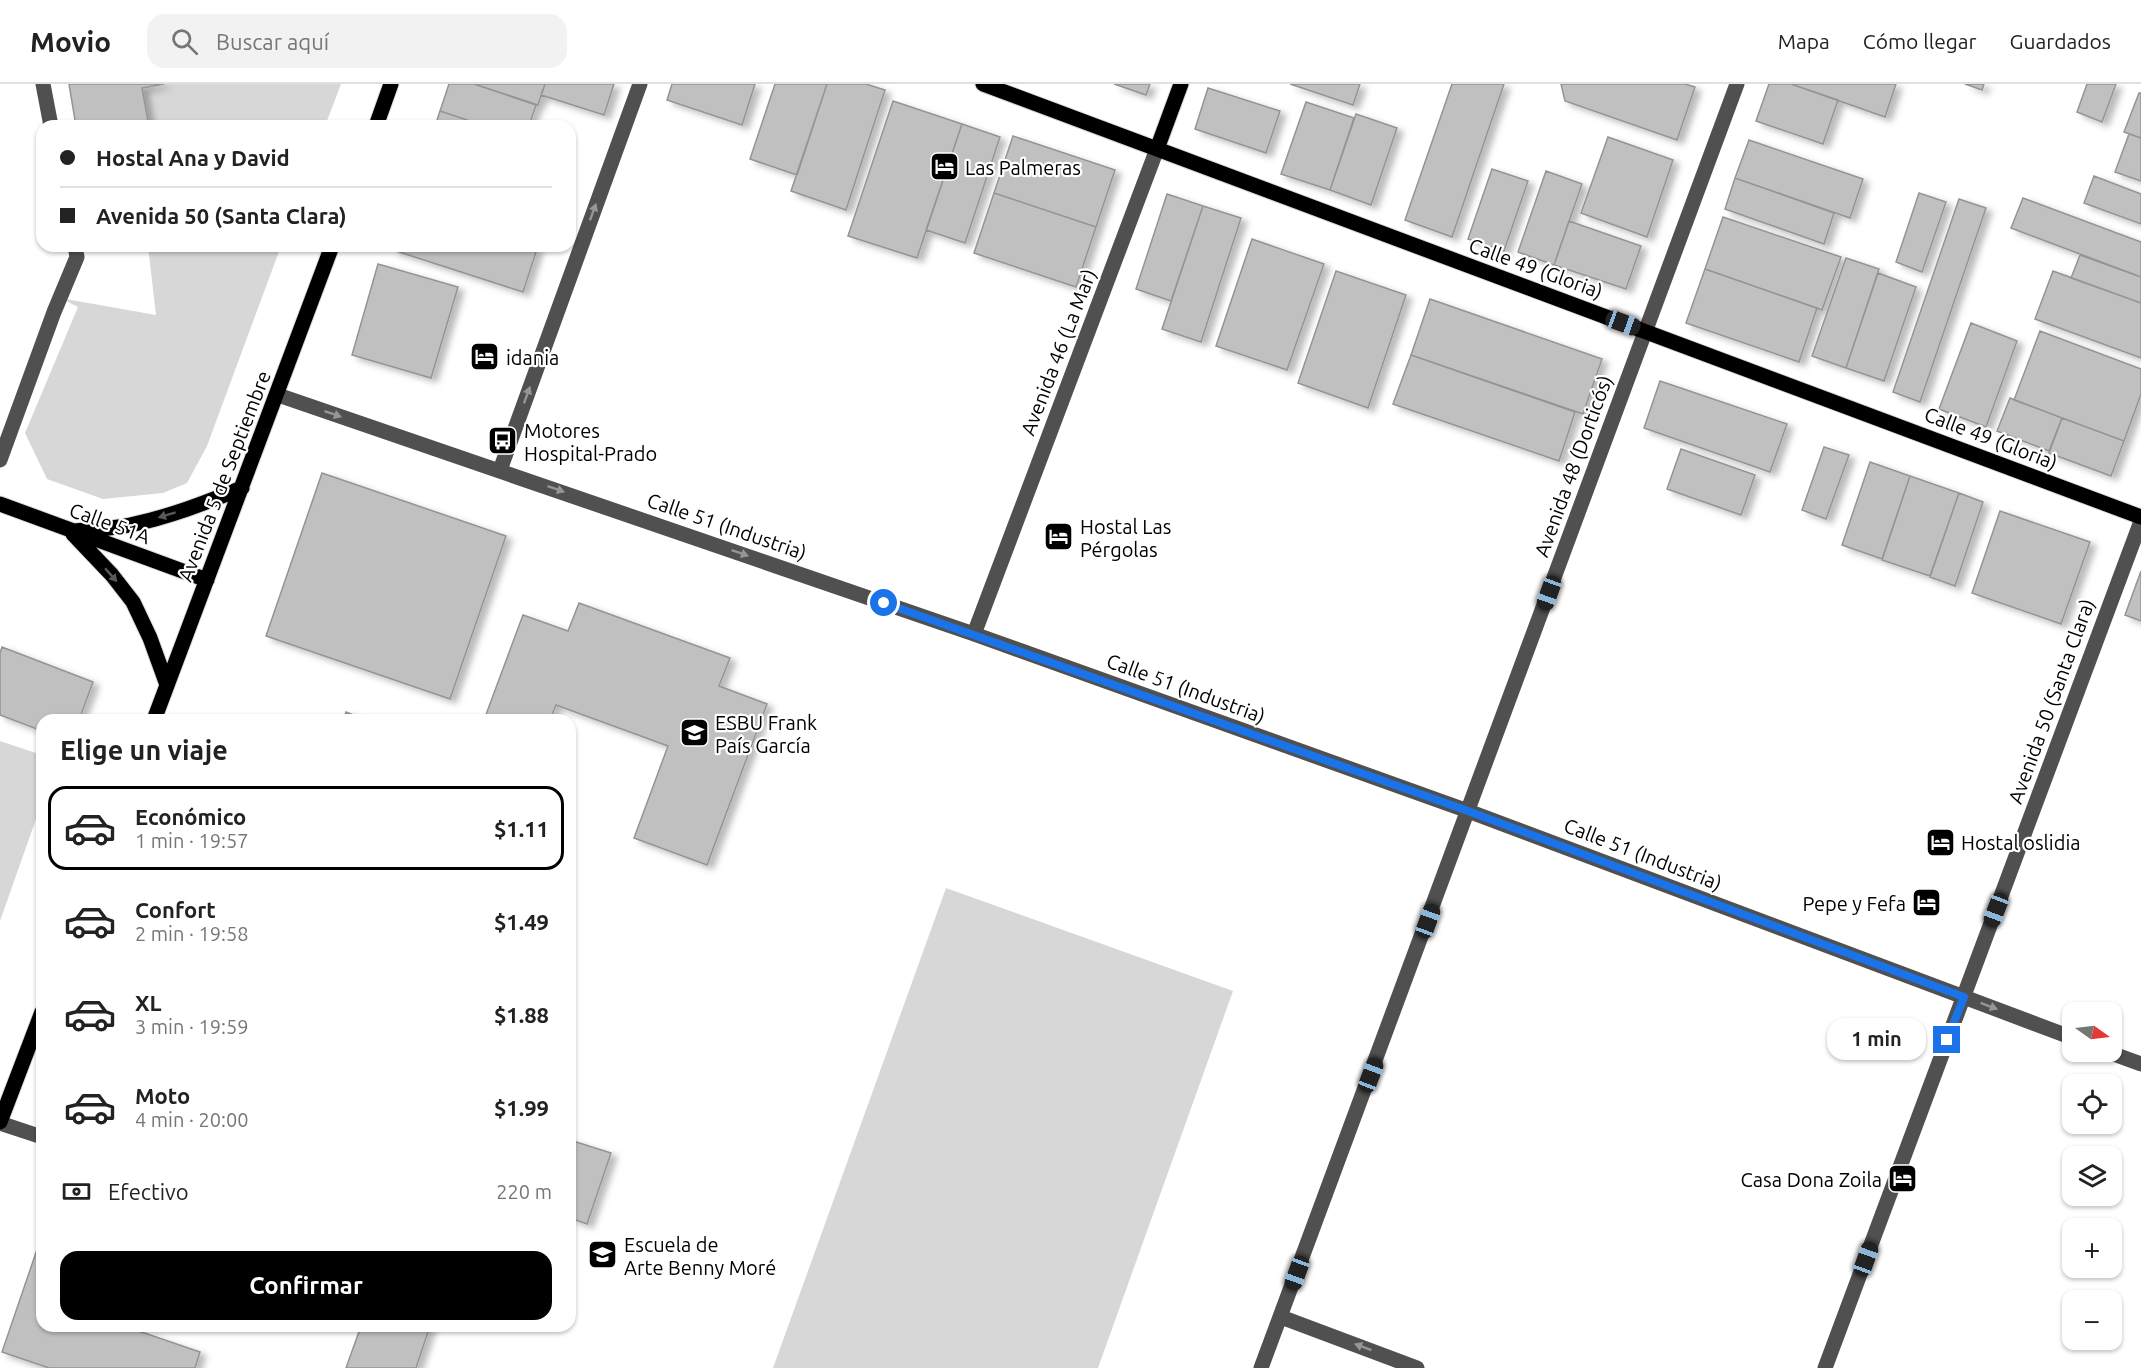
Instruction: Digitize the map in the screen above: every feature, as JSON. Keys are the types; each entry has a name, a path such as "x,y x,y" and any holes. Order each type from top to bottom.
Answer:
{"main road":[{"path":"378,120 391,84"},
{"name":"Calle 49 (Gloria)","path":"983,84 2141,519"},
{"name":"Avenida 46 (La Mar)","path":"1158,149 1181,84"},
{"name":"Avenida 5 de Septiembre","path":"156,714 330,252"},
{"path":"71,532 128,525 160,517 242,488"},
{"name":"Calle 51A","path":"0,504 71,532 207,580"},
{"path":"71,532 112,575 133,602 150,638 167,685"},
{"path":"0,1123 36,1028"}],"street":[{"path":"43,84 50,120"},
{"path":"500,470 639,84"},
{"name":"Avenida 48 (Dorticós)","path":"1261,1368 1737,84"},
{"name":"Avenida 46 (La Mar)","path":"974,634 1158,149"},
{"path":"0,460 50,323 77,257 76,252"},
{"name":"Calle 51 (Industria)","path":"278,394 974,634 1468,811 2062,1034"},
{"name":"Avenida 50 (Santa Clara)","path":"1825,1368 2141,519"},
{"path":"2122,1057 2141,1064"},
{"path":"0,1123 36,1135"},
{"path":"1281,1317 1418,1368"}],"shaded area":[{"path":"164,84 341,84 327,120 148,120 142,88"},
{"path":"149,252 279,252 207,446 187,483 163,493 103,499 47,479 25,433 78,307 60,298 156,315"},
{"path":"0,741 36,753 36,819 0,921"},
{"path":"946,888 1233,991 1098,1368 773,1368"}],"building":[{"path":"69,84 164,84 142,88 148,120 75,120"},
{"path":"449,84 474,84 536,105 531,120 467,120 440,111"},
{"path":"474,84 545,84 538,105"},
{"path":"545,84 614,84 604,115 541,95"},
{"path":"672,84 755,84 742,125 667,100"},
{"path":"775,84 827,84 797,175 750,159"},
{"path":"827,84 866,84 885,90 846,210 791,191"},
{"path":"1114,84 1150,84 1146,95"},
{"path":"1290,84 1360,84 1353,105"},
{"path":"1452,84 1504,84 1452,237 1405,220"},
{"path":"1561,84 1685,84 1695,87 1677,140 1565,101"},
{"path":"1769,84 1791,84 1838,100 1823,144 1756,121"},
{"path":"1791,84 1896,84 1885,117"},
{"path":"1965,84 1984,84 1982,90"},
{"path":"2087,84 2116,84 2102,122 2077,112"},
{"path":"1208,88 1280,111 1266,153 1195,129"},
{"path":"2139,93 2141,93 2141,138 2124,132"},
{"path":"893,101 962,124 917,258 848,236"},
{"path":"1306,102 1354,118 1330,190 1281,174"},
{"path":"440,111 467,120 437,120"},
{"path":"1356,114 1397,128 1371,205 1330,190"},
{"path":"962,124 1000,137 965,243 926,230"},
{"path":"2129,134 2141,138 2141,181 2115,172"},
{"path":"1013,136 1115,170 1096,227 994,193"},
{"path":"1608,137 1673,160 1647,237 1581,213"},
{"path":"1749,140 1863,179 1850,218 1735,178"},
{"path":"1492,169 1528,181 1504,251 1468,239"},
{"path":"1546,171 1582,184 1554,265 1518,252"},
{"path":"2094,176 2141,194 2141,224 2084,203"},
{"path":"1735,178 1834,213 1824,244 1725,209"},
{"path":"994,193 1096,227 1076,287 974,253"},
{"path":"1919,193 1946,202 1922,272 1896,262"},
{"path":"1167,194 1203,206 1171,301 1136,289"},
{"path":"2023,198 2141,242 2141,277 2011,228"},
{"path":"1959,199 1986,208 1920,402 1893,392"},
{"path":"1203,206 1241,218 1201,342 1162,329"},
{"path":"1723,217 1841,257 1822,310 1705,269"},
{"path":"1569,221 1641,246 1626,289 1554,265"},
{"path":"1252,239 1324,264 1287,370 1216,346"},
{"path":"399,252 536,252 523,292"},
{"path":"2080,255 2141,277 2141,303 2071,278"},
{"path":"1846,258 1879,269 1846,368 1812,356"},
{"path":"378,264 458,287 431,378 352,355"},
{"path":"1705,269 1817,308 1799,362 1686,323"},
{"path":"1336,271 1406,295 1368,408 1298,383"},
{"path":"2053,271 2141,303 2141,358 2035,319"},
{"path":"1878,273 1916,287 1884,381 1846,368"},
{"path":"1430,299 1602,359 1583,414 1411,355"},
{"path":"1971,323 2017,341 1986,427 1939,409"},
{"path":"2040,331 2141,369 2141,394 2124,441 2014,400"},
{"path":"1411,355 1575,412 1559,461 1393,404"},
{"path":"1660,381 1787,424 1770,472 1644,428"},
{"path":"2010,398 2062,418 2049,451 1997,431"},
{"path":"2062,418 2124,441 2111,476 2049,453"},
{"path":"1824,447 1849,455 1826,519 1802,510"},
{"path":"1681,449 1755,475 1741,515 1667,489"},
{"path":"1870,462 1910,476 1882,559 1842,545"},
{"path":"322,473 506,536 450,699 266,636"},
{"path":"1910,476 1959,493 1930,576 1882,560"},
{"path":"1959,493 1983,502 1955,586 1930,577"},
{"path":"2000,511 2090,542 2061,624 1972,593"},
{"path":"2141,571 2141,621 2125,615"},
{"name":"ESBU Frank País García","path":"579,603 730,658 719,686 767,704 707,865 634,838 668,746 556,705 552,714 486,714 523,615 568,631"},
{"path":"2,647 93,682 81,714 36,714 36,729 0,715 0,653"},
{"path":"576,1142 611,1153 587,1224 576,1220"},
{"path":"36,1253 36,1332 142,1332 200,1352 195,1368 49,1368 2,1352"},
{"path":"359,1332 428,1332 416,1368 346,1368"}],"place":[{"name":"Las Palmeras","path":"944,167"},
{"name":"idania","path":"485,357"},
{"name":"Motores Hospital-Prado","path":"503,441"},
{"name":"Hostal Las Pérgolas","path":"1059,537"},
{"name":"ESBU Frank País García","path":"694,733"},
{"name":"Hostal oslidia","path":"1940,842"},
{"name":"Pepe y Fefa","path":"1927,903"},
{"name":"Casa Dona Zoila","path":"1903,1179"},
{"name":"Escuela de Arte Benny Moré","path":"603,1255"}],"route":[{"path":"884,603 1468,811 1964,997 1947,1040"}]}
